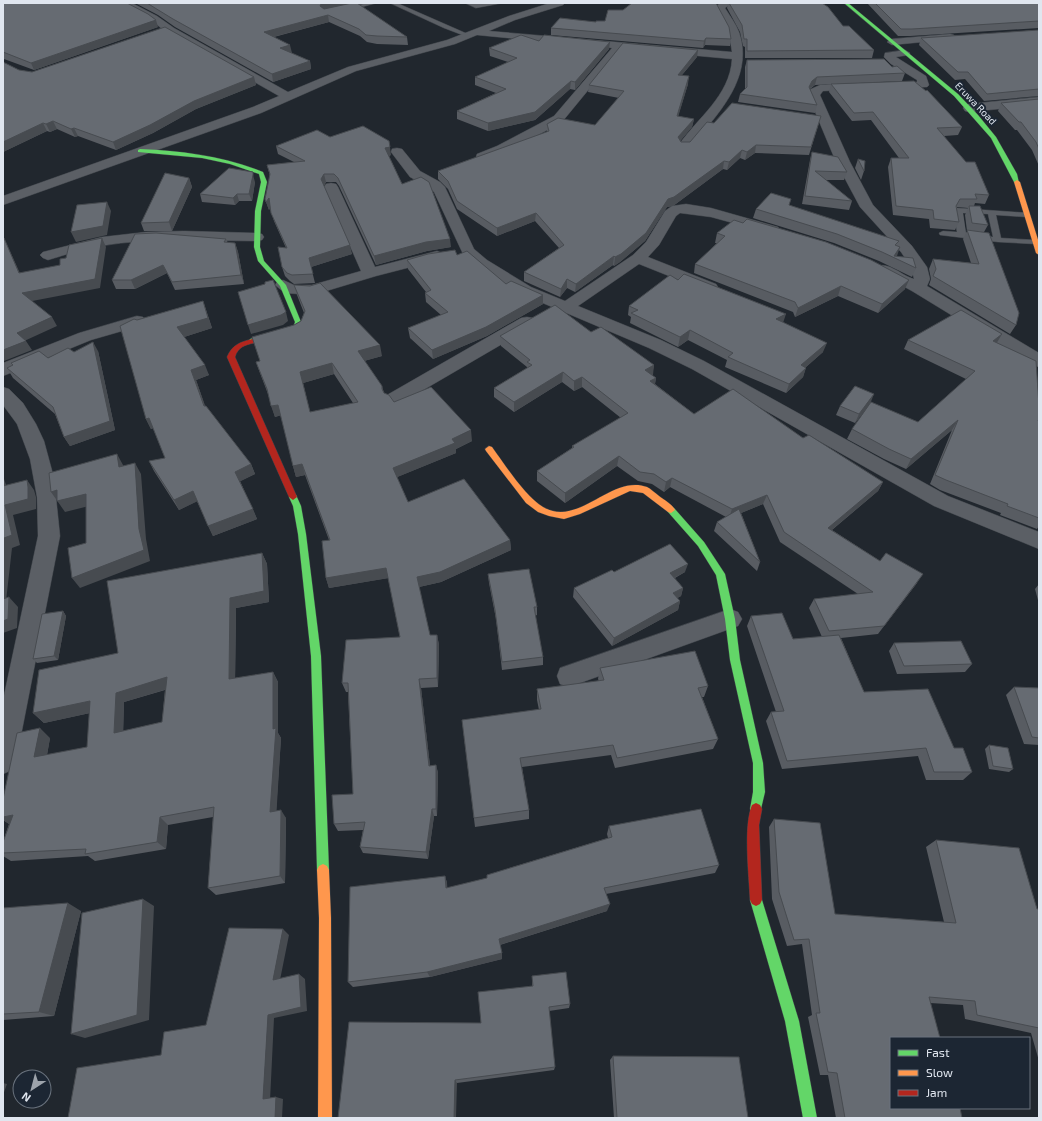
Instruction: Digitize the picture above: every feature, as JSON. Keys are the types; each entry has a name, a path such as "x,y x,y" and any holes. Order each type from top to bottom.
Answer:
{"street":[{"path":"125,3 154,18 168,28 288,97"},
{"path":"3,201 140,151 214,126 288,97 352,69 451,42 512,18 560,3"},
{"name":"Eruwa Road","path":"846,3 956,95 993,137 1014,174 1039,253"},
{"path":"684,146 718,104 733,78 737,60 735,36 722,4"},
{"path":"154,33 168,28"},
{"path":"469,34 620,46 737,60 751,64"},
{"path":"892,42 958,37"},
{"path":"473,160 502,149 558,119 620,46"},
{"path":"905,53 889,55 889,57 922,78 923,85 820,88 815,91 814,94 843,162 867,207 907,249 920,267 922,279 918,288"},
{"path":"880,63 895,62"},
{"path":"969,108 1039,101"},
{"path":"718,104 733,106"},
{"path":"810,118 826,120"},
{"path":"140,151 163,151 208,158 250,167 261,173 264,182 258,211 257,247 261,260 283,286 298,322 297,326 290,330 239,345 233,350 231,357 297,506 302,534 316,656 326,918 325,1118"},
{"path":"397,152 416,174 430,176 440,190 468,251 482,263 525,290 655,344 698,365 941,501 1039,541"},
{"path":"331,187 370,273"},
{"path":"394,399 562,306 638,258 652,245 670,214 678,209 702,211 730,217 790,236"},
{"path":"48,255 112,239 142,237 257,237"},
{"path":"283,286 291,290 313,290 427,257 468,251"},
{"path":"638,258 726,293"},
{"path":"867,262 918,288 1039,361"},
{"path":"3,370 82,338 137,321"},
{"path":"3,393 15,404 33,435 42,464 48,502 49,536 3,761"},
{"path":"489,449 529,501 541,510 552,514 564,516 577,512 629,488 645,490 654,495 670,508 710,556 720,574 730,619 735,660 758,763 759,792 753,825 756,899 792,1021 810,1118"},
{"path":"569,676 730,619"}],"lane":[{"path":"340,10 374,3"},
{"path":"393,3 446,28 469,34"},
{"path":"468,3 476,6 500,3"},
{"path":"962,236 958,214 960,210 1026,215"},
{"path":"991,212 998,240"},
{"path":"943,233 998,240 1035,242"}],"building":[{"path":"3,3 127,3 156,20 31,63 3,52"},
{"path":"147,3 328,3 321,4 320,6 324,9 357,3 407,37 366,35 359,29 328,15 264,32 290,45 280,48 310,61 272,74"},
{"path":"632,3 716,3 729,27 731,39 706,38 704,41 551,28 560,18 596,22 605,21 608,10 623,10"},
{"path":"729,3 822,3 828,7 843,26 849,26 874,50 747,51 747,39 744,39 742,25"},
{"path":"875,3 1037,3 1039,5 1039,21 901,29"},
{"path":"165,27 254,77 194,101 150,125 113,142 74,128 71,129 53,121 46,124 43,123 3,142 3,62 19,70 32,72"},
{"path":"1039,30 1039,89 987,94 968,72 958,72 921,38"},
{"path":"521,35 539,41 544,35 610,42 575,82 571,81 535,112 488,123 457,111 506,89 475,77 517,58 489,48"},
{"path":"623,43 698,50 678,75 689,76 677,116 694,119 678,137 681,142 690,142 707,122 714,123 732,103 821,116 811,147 756,145 747,152 742,150 729,162 724,161 674,197 668,199 646,233 621,254 615,257 614,256 576,284 567,279 561,289 524,272 564,245 536,213 497,228 457,201 448,181 438,171 549,131 547,124 558,118 595,125 624,91 589,85"},
{"path":"884,59 892,67 897,66 905,73 817,77 812,81 809,87 817,105 740,94 747,87 747,60"},
{"path":"914,81 926,91 927,90 962,127 937,128 966,162 975,162 989,195 975,194 977,199 960,199 956,206 959,222 934,219 933,210 896,206 891,158 909,158 873,112 854,113 831,84"},
{"path":"1039,99 1039,149 1036,142 1021,122 1019,122 1001,103"},
{"path":"363,126 389,141 390,147 385,148 402,184 421,177 429,182 450,239 426,242 374,256 338,178 334,174 324,174 321,179 350,245 309,258 313,274 292,275 287,273 282,267 278,247 287,248 271,213 269,198 266,202 265,199 270,174 267,165 305,161 276,146 317,130 330,137"},
{"path":"812,152 838,157 847,172 815,171 852,201 805,196"},
{"path":"858,159 865,161 864,171"},
{"path":"229,168 253,172 249,194 237,194 233,198 200,194"},
{"path":"165,173 189,178 169,222 141,223"},
{"path":"771,193 791,199 789,205 899,241 895,245 900,247 894,256 913,258 916,268 882,252 837,234 756,209"},
{"path":"107,202 103,226 71,232 77,205"},
{"path":"969,206 980,206 988,225 972,223"},
{"path":"747,219 826,242 871,260 909,280 882,304 841,286 798,308 795,302 695,264 725,236 717,233 734,220 743,223"},
{"path":"967,230 989,233 1019,313 1016,325 933,276 936,269 933,259 979,264"},
{"path":"156,233 226,239 224,242 235,243 241,275 172,282 163,265 131,280 112,280 135,234"},
{"path":"3,238 19,273 60,265 60,259 66,258 69,245 102,238 95,279 22,293 52,317 17,333 26,341 3,350"},
{"path":"455,250 457,255 467,251 506,284 511,281 543,295 486,327 432,350 408,328 448,312 425,293 431,290 407,260 428,254"},
{"path":"684,274 786,314 776,319 827,343 801,365 806,368 789,384 728,357 733,353 690,330 680,337 631,313 638,310 629,306 670,275 678,280"},
{"path":"273,280 286,312 281,315 248,325 238,292"},
{"path":"320,283 380,345 358,351 382,386 384,393 389,395 394,402 431,387 471,430 452,439 455,443 393,468 408,502 464,479 510,540 440,572 417,577 430,635 437,635 437,678 419,679 429,766 436,765 436,809 432,809 426,852 360,847 365,822 334,824 332,795 353,794 348,683 342,683 346,640 400,637 386,568 326,578 322,541 330,540 302,464 293,466 278,405 271,406 267,389 256,362 260,361 252,337 294,325 301,321 305,311 294,285 310,286","holes":["332,363 358,402 310,412 300,372"]},
{"path":"203,301 208,318 177,327 205,365 191,370 204,406 206,406 251,464 235,472 253,509 208,526 193,491 174,500 149,461 165,458 149,418 146,419 120,326 134,319 137,320"},
{"path":"555,305 591,332 601,327 654,365 645,370 656,378 650,381 694,414 733,389 803,438 809,435 883,482 828,528 880,561 886,553 923,574 884,626 829,631 814,599 873,592 784,532 767,495 732,509 672,478 666,482 654,474 640,472 619,456 565,493 537,471 574,447 572,446 628,413 582,377 574,381 563,372 514,402 494,388 532,365 527,362 530,360 500,336"},
{"path":"961,310 1002,334 993,341 1036,361 1039,406 1039,518 935,475 958,420 911,459 852,429 871,402 918,422 975,371 908,340"},
{"path":"93,342 110,421 64,437 53,407 7,368 13,365 11,363 39,351 48,358 68,348 74,352"},
{"path":"855,386 874,394 859,414 840,406"},
{"path":"117,454 119,467 135,463 139,529 144,550 72,578 68,548 86,543 86,494 57,501 57,490 51,492 49,473"},
{"path":"27,480 28,499 5,505 12,535 4,538 3,545 3,486"},
{"path":"739,509 760,562 717,522"},
{"path":"670,544 688,564 670,573 683,588 673,593 680,601 614,638 574,588 612,570 614,572"},
{"path":"262,553 264,591 230,598 229,679 273,672 273,729 276,728 270,812 281,810 280,876 208,888 214,807 160,817 157,842 85,854 86,849 3,853 3,842 13,815 3,817 3,799 17,733 40,728 34,757 87,747 90,701 33,713 39,670 118,653 107,581","holes":["167,677 162,722 114,733 116,693"]},
{"path":"529,569 537,607 534,607 543,657 502,662 495,610 488,574"},
{"path":"9,597 8,619 3,621 3,599"},
{"path":"63,611 54,656 33,659 42,614"},
{"path":"782,613 793,639 839,635 864,692 928,689 954,748 963,748 972,772 934,772 926,748 787,761 771,712 784,711 751,616"},
{"path":"961,641 972,664 904,666 894,643"},
{"path":"695,651 708,686 698,688 718,739 617,758 613,745 520,758 529,810 474,818 462,720 541,709 537,689 604,680 600,668"},
{"path":"1014,687 1039,688 1039,738 1032,737"},
{"path":"989,745 1008,748 1013,769 993,766"},
{"path":"701,809 719,865 604,888 610,904 499,939 502,953 427,972 348,982 350,887 445,876 446,888 487,878 487,875 612,837 609,826"},
{"path":"774,819 820,823 835,914 956,923 936,840 1019,848 1037,909 1039,909 1039,1028 977,1015 975,1001 929,997 940,1037 890,1037 890,1109 960,1109 962,1118 845,1118 837,1073 828,1072 816,1013 820,1013 809,939 794,940 779,892"},
{"path":"143,899 137,1015 71,1034 82,913"},
{"path":"68,903 39,1012 3,1014 3,908"},
{"path":"229,928 283,929 273,980 299,974 301,1007 268,1015 263,1099 276,1097 275,1118 68,1118 77,1068 161,1055 164,1032 206,1025"},
{"path":"566,972 570,1004 549,1007 555,1067 455,1080 454,1118 338,1118 349,1022 481,1023 478,992 533,986 532,976"},
{"path":"613,1056 739,1057 748,1118 617,1118"}],"traffic: fast":[{"path":"846,3 956,95 993,137 1017,182"},
{"path":"140,151 171,152 202,156 247,167 261,173 264,182 258,211 257,247 261,261 283,285 298,322 297,326 290,330 252,341"},
{"path":"293,497 297,506 302,534 316,656 323,870"},
{"path":"671,510 701,544 720,574 730,619 735,660 758,763 759,792 756,809"},
{"path":"756,900 792,1021 810,1118"}],"traffic: slow":[{"path":"1017,182 1039,253"},
{"path":"489,449 529,501 541,510 552,514 564,516 577,512 629,488 645,490 671,510"},
{"path":"323,870 325,918 325,1118"}],"traffic: jam":[{"path":"252,341 237,347 231,357 293,497"},
{"path":"756,809 753,825 756,900"}]}
